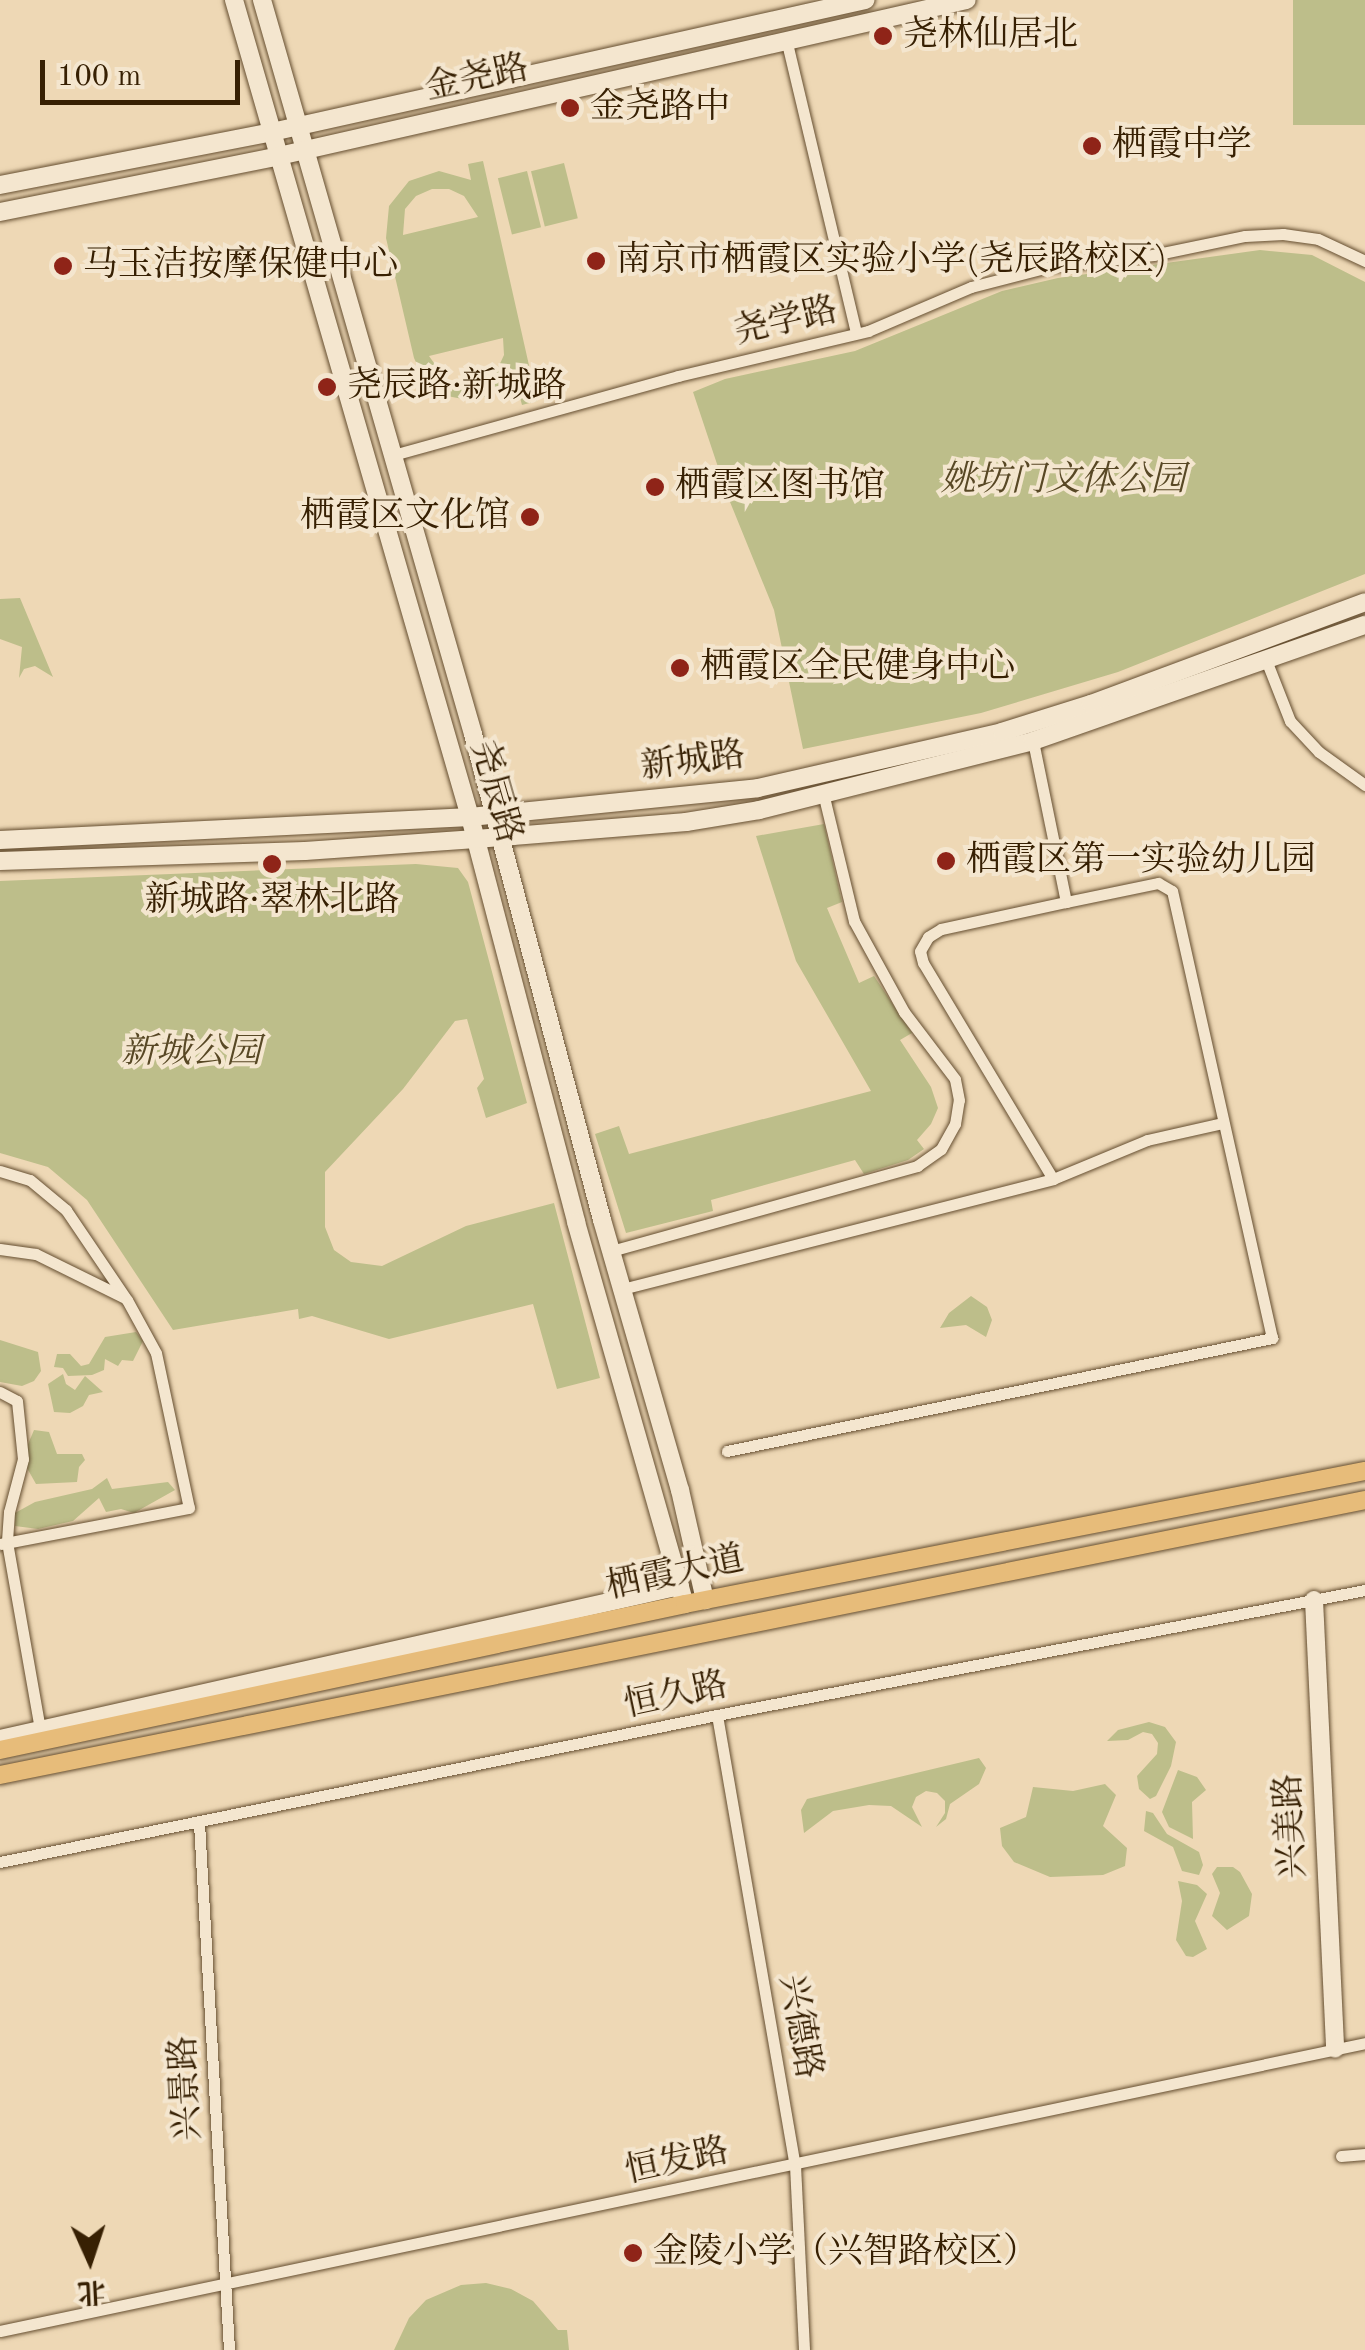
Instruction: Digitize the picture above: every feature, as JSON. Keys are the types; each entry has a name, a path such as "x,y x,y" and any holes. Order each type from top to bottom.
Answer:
{"main road":[{"name":"尧辰路","path":"234,0 470,817 576,1222 686,1604"},
{"name":"尧辰路","path":"262,0 494,815 680,1490 705,1600"},
{"name":"金尧路","path":"0,185 272,132 864,0"},
{"name":"金尧路","path":"0,212 279,156 967,0"},
{"name":"新城路","path":"0,840 470,817 758,788 1002,732 1091,704 1365,602"},
{"name":"新城路","path":"0,860 305,851 686,822 824,797 1034,741 1365,625"},
{"name":"栖霞大道","path":"0,1750 705,1600 1365,1471"},
{"name":"栖霞大道","path":"0,1775 1365,1500"},
{"path":"0,1738 680,1586"},
{"name":"兴美路","path":"1314,1600 1335,2049"}],"street":[{"path":"787,43 856,334"},
{"name":"尧学路","path":"393,456 678,376 856,334 1011,274 1152,255 1246,236 1318,239 1365,262"},
{"path":"1266,660 1290,721 1319,752 1365,786"},
{"path":"1034,741 1066,902"},
{"path":"611,1250 917,1166 941,1149 956,1124 959,1100 955,1079 904,1012 854,921 824,797"},
{"path":"728,1451 1272,1338 1172,891 1158,883 941,929 928,937 920,951 923,963 1053,1179"},
{"path":"622,1289 1053,1179 1148,1140 1224,1123"},
{"path":"0,1171 30,1180 66,1210 127,1300 156,1353 189,1508 4,1543"},
{"path":"0,1250 36,1254 127,1300"},
{"path":"0,1392 17,1401 23,1459 4,1543 40,1730"},
{"name":"恒久路","path":"0,1862 717,1715 1365,1590"},
{"name":"兴德路","path":"717,1715 794,2165 804,2350"},
{"name":"兴景路","path":"199,1822 229,2350"},
{"name":"恒发路","path":"0,2332 1365,2043"},
{"path":"1341,2156 1365,2154"}],"green space":[{"path":"1293,0 1365,0 1365,125 1293,125"},
{"path":"483,161 537,401 522,405 514,376 489,396 468,400 447,396 423,377 414,358 386,238 389,206 409,181 439,171 471,180 468,164","holes":["432,189 449,189 464,196 478,217 403,235 405,209 416,196","503,338 504,355 497,370 476,385 446,380 429,356"]},
{"path":"564,163 578,218 545,227 531,171"},
{"path":"527,171 541,227 512,235 498,178"},
{"name":"姚坊门文体公园","path":"1260,250 1312,255 1365,282 1365,574 1118,672 981,713 803,749 774,610 728,497 693,392 725,379 855,351 1002,291 1058,278"},
{"path":"20,598 53,677 35,666 24,669 19,678 22,647 0,639 0,599"},
{"path":"824,824 842,902 827,908 859,983 874,976 912,1033 900,1040 931,1087 938,1108 917,1140 924,1149 908,1160 864,1174 855,1160 711,1200 713,1211 626,1233 595,1134 619,1126 629,1154 871,1091 796,961 756,836"},
{"name":"新城公园","path":"416,864 458,868 468,882 527,1103 486,1118 477,1088 484,1079 467,1019 455,1021 403,1089 325,1172 325,1227 334,1250 351,1262 382,1266 466,1226 554,1203 600,1378 557,1389 533,1304 389,1339 312,1316 299,1319 298,1309 173,1330 87,1200 48,1167 0,1153 0,881"},
{"path":"971,1296 987,1307 992,1320 986,1337 966,1325 940,1328 949,1313"},
{"path":"136,1332 143,1341 133,1361 122,1360 118,1366 105,1359 104,1370 92,1375 68,1376 63,1368 54,1367 57,1354 70,1354 81,1366 89,1364 105,1337"},
{"path":"0,1340 38,1352 41,1371 34,1381 22,1386 0,1382"},
{"path":"63,1374 66,1384 75,1390 85,1376 103,1392 89,1395 83,1406 70,1413 54,1412 48,1384"},
{"path":"34,1430 49,1432 57,1454 82,1454 85,1460 79,1467 77,1482 36,1484 27,1468 26,1449"},
{"path":"107,1478 112,1489 168,1482 175,1490 134,1513 121,1509 106,1512 99,1498 73,1521 38,1529 15,1526 15,1513 35,1502 92,1489"},
{"path":"1149,1722 1165,1727 1176,1742 1171,1766 1156,1796 1150,1799 1139,1789 1137,1776 1157,1754 1158,1743 1152,1734 1143,1732 1128,1740 1107,1741 1118,1730"},
{"path":"979,1758 986,1768 979,1784 950,1804 946,1819 936,1827 945,1813 945,1801 937,1793 926,1791 916,1797 912,1807 922,1827 891,1806 869,1805 833,1811 804,1833 801,1810 807,1799"},
{"path":"1178,1770 1197,1777 1206,1790 1192,1802 1193,1839 1169,1827 1162,1812"},
{"path":"1105,1784 1116,1795 1103,1826 1127,1848 1125,1866 1103,1875 1050,1877 1014,1862 1002,1846 1000,1828 1026,1817 1033,1787 1073,1791"},
{"path":"1146,1811 1153,1813 1167,1834 1199,1852 1203,1865 1199,1875 1182,1871 1173,1847 1144,1831"},
{"path":"1217,1867 1233,1867 1240,1872 1252,1894 1249,1916 1227,1930 1212,1916 1220,1893 1212,1874"},
{"path":"1178,1881 1197,1885 1207,1894 1195,1921 1207,1949 1193,1957 1186,1956 1176,1940 1182,1901"},
{"path":"486,2283 511,2289 533,2301 558,2330 567,2330 569,2350 394,2350 409,2318 426,2300 461,2285"}],"place":[{"name":"尧林仙居北","path":"883,36"},
{"name":"金尧路中","path":"570,108"},
{"name":"栖霞中学","path":"1092,146"},
{"name":"南京市栖霞区实验小学(尧辰路校区)","path":"596,261"},
{"name":"马玉洁按摩保健中心","path":"63,266"},
{"name":"尧辰路·新城路","path":"327,387"},
{"name":"栖霞区图书馆","path":"655,487"},
{"name":"栖霞区文化馆","path":"530,517"},
{"name":"栖霞区全民健身中心","path":"680,668"},
{"name":"栖霞区第一实验幼儿园","path":"946,861"},
{"name":"新城路·翠林北路","path":"272,864"},
{"name":"金陵小学（兴智路校区）","path":"633,2253"}]}
